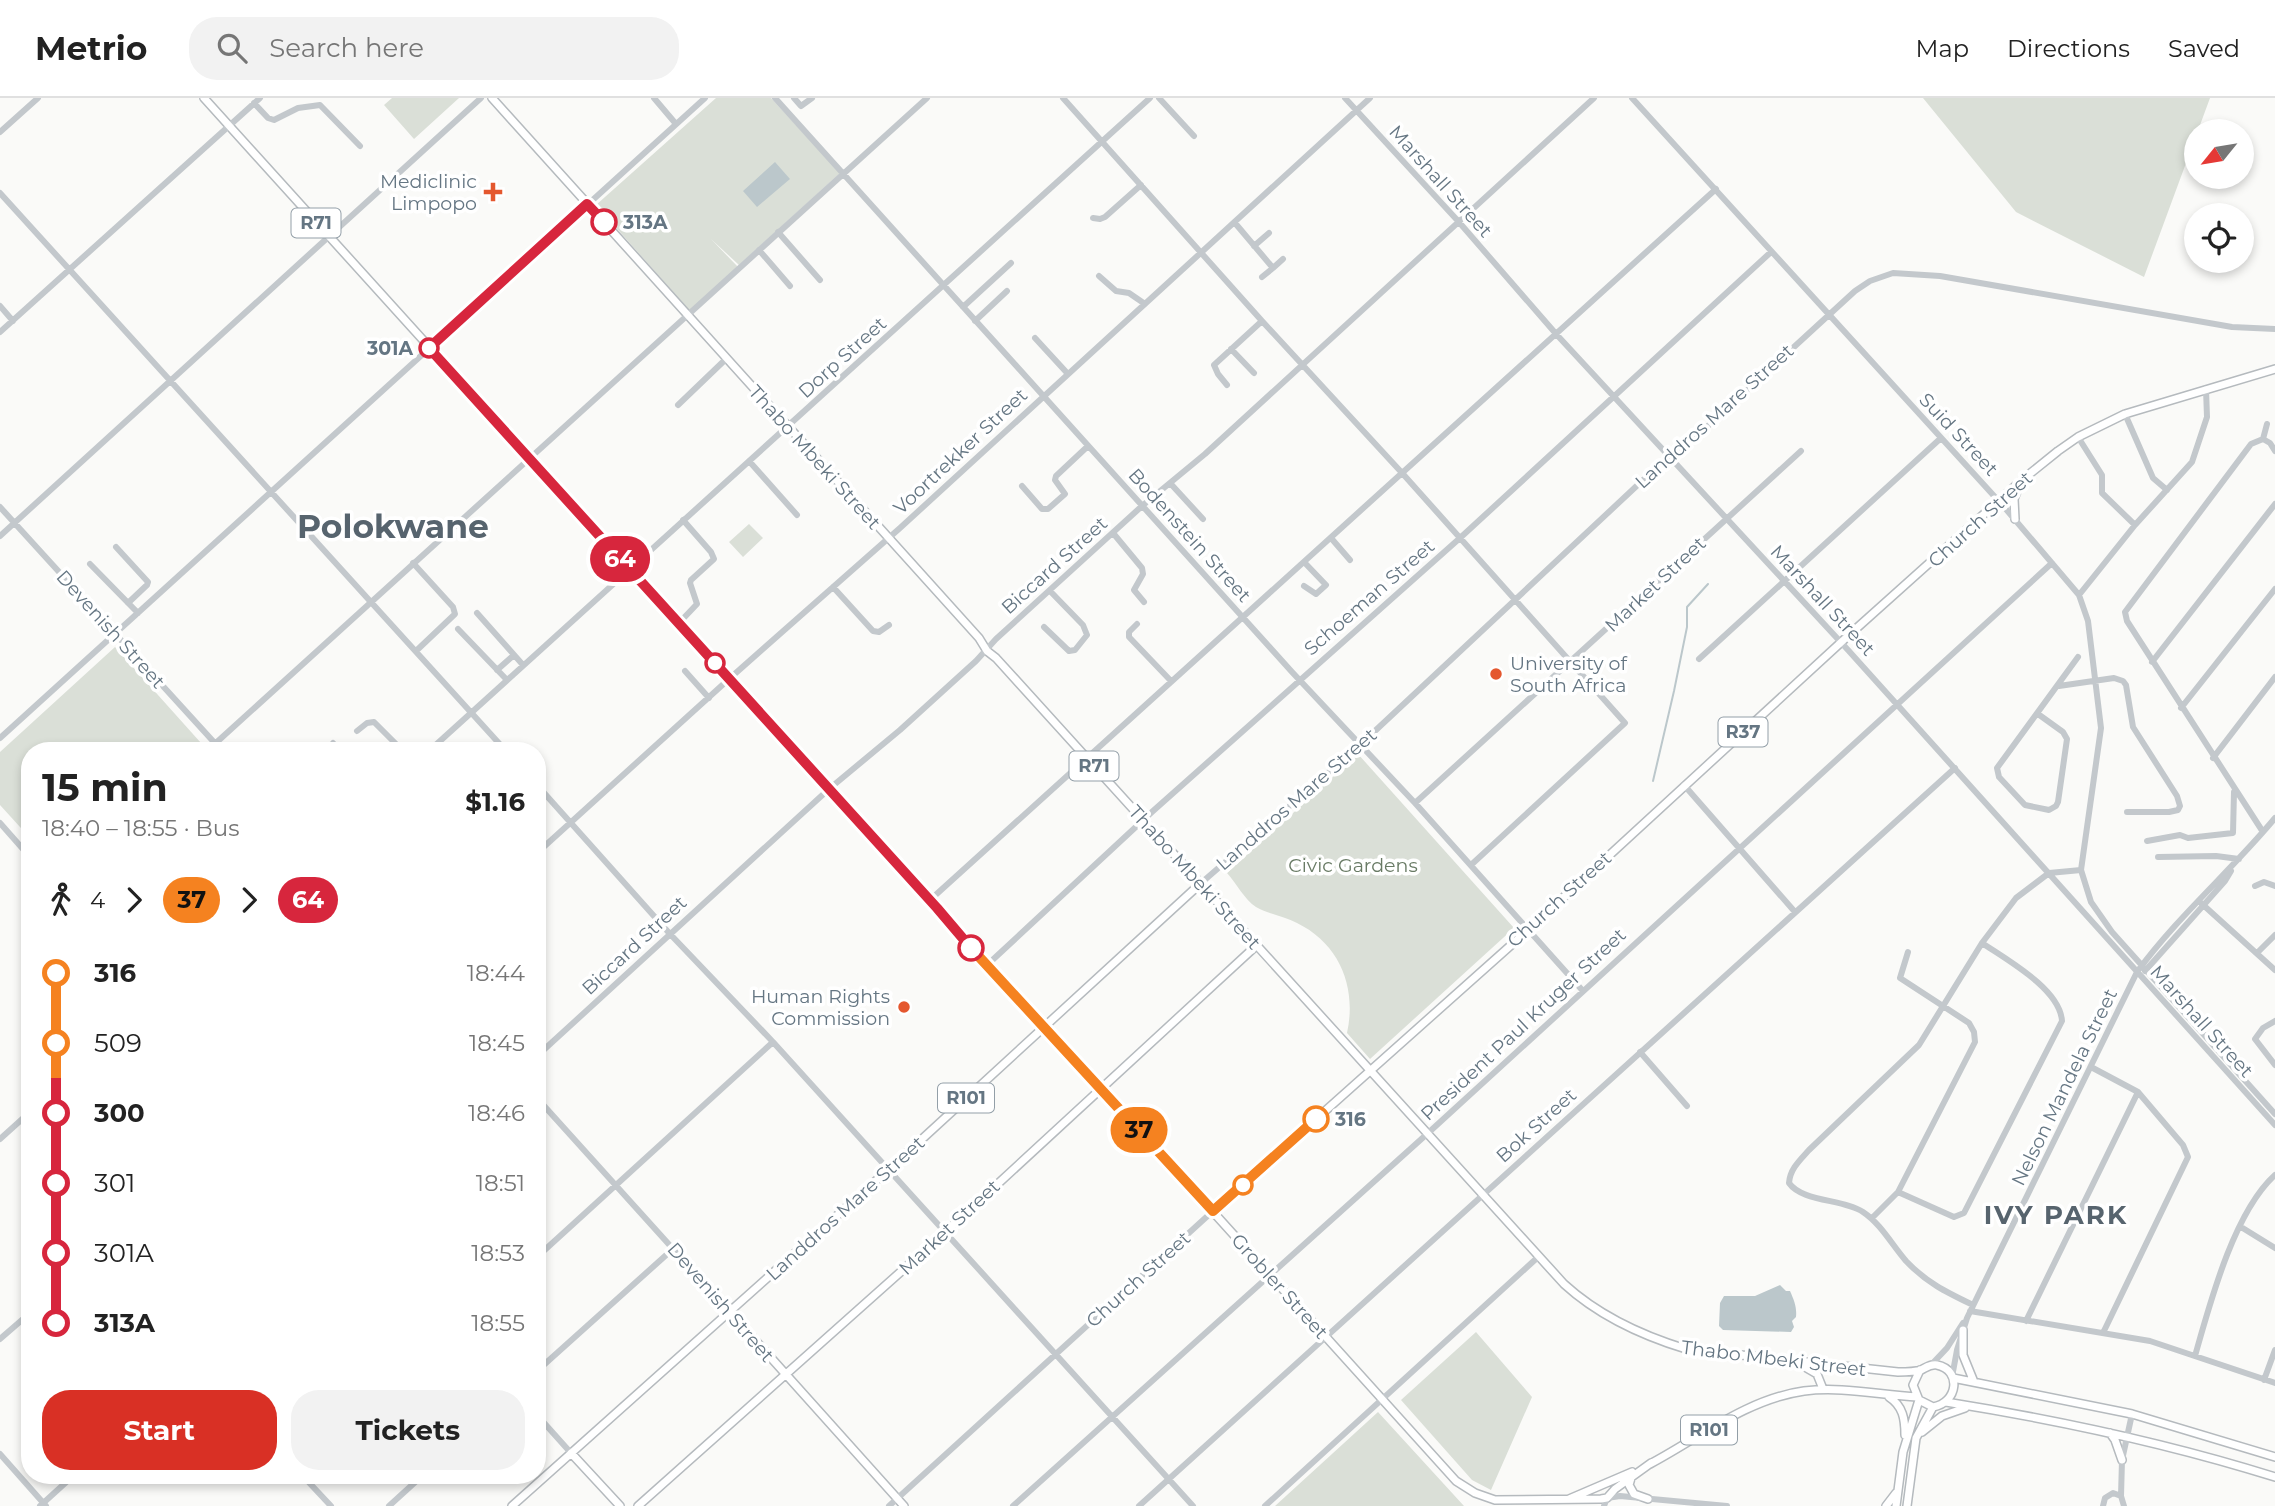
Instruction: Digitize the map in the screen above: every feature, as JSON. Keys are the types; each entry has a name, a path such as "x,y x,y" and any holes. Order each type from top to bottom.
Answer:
{"main road":[{"name":"Grobler Street","path":"204,98 986,966 1213,1211 1441,1466 1466,1488 1495,1500 1527,1501 1565,1500 1651,1463"},
{"name":"Thabo Mbeki Street","path":"492,98 979,638 987,651 1257,945 1537,1258 1579,1298 1625,1326 1686,1349 1898,1372 1920,1370 1931,1365"},
{"name":"Church Street","path":"1213,1211 1528,930 1684,785 2022,480 2078,436 2124,414 2275,370"},
{"path":"2015,519 2014,499 2022,480"},
{"name":"Landdros Mare Street","path":"546,1475 888,1170 1200,884"},
{"name":"Market Street","path":"638,1506 944,1233 1257,945"},
{"name":"Devenish Street","path":"729,1311 904,1506"},
{"path":"1963,1330 1963,1356 1974,1382"},
{"path":"1795,1361 1817,1374 1823,1390"},
{"path":"1931,1365 1945,1369 1952,1378 1954,1389 1946,1402"},
{"path":"1896,1506 1906,1443 1918,1399 1913,1385 1920,1370"},
{"path":"1952,1378 2132,1414 2275,1457"},
{"name":"Grobler Street","path":"1606,1502 1633,1475 1651,1463 1752,1406 1785,1395 1823,1390 1918,1399"},
{"path":"1886,1394 1897,1401 1900,1408 1905,1423 1906,1443"},
{"name":"R101","path":"1918,1399 1933,1406"},
{"path":"1906,1506 1916,1438 1933,1406 1946,1402 2110,1432 2275,1477"},
{"path":"1916,1438 1942,1416 1973,1406"},
{"path":"2110,1432 2122,1460"},
{"path":"571,1453 620,1506"},
{"path":"1633,1475 1629,1480 1631,1490 1648,1499"},
{"name":"Landdros Mare Street","path":"512,1506 536,1484"},
{"path":"1886,1506 1897,1493"},
{"path":"1908,1494 1914,1506"},
{"name":"R101","path":"1565,1500 1606,1502"},
{"path":"1576,1500 1583,1506"}],"street":[{"path":"0,132 38,98"},
{"path":"0,332 260,98"},
{"path":"0,536 481,98"},
{"path":"654,98 676,124"},
{"path":"0,738 705,98"},
{"name":"Bodenstein Street","path":"775,98 1583,991"},
{"path":"794,98 802,106 812,98"},
{"path":"217,742 927,98"},
{"path":"1063,98 1625,723 1471,865"},
{"name":"Dorp Street","path":"438,742 1150,98"},
{"path":"1159,98 1194,136"},
{"name":"Marshall Street","path":"1345,98 1458,221 1557,335 1842,643 2275,1125"},
{"name":"Voortrekker Street","path":"546,845 888,539 1370,98"},
{"name":"Biccard Street","path":"546,1048 829,789 901,730 987,651 996,639 1594,98"},
{"name":"Suid Street","path":"1632,98 1999,501 2079,595 2088,621 2101,728 2081,870 2091,902 2102,920 2144,967"},
{"path":"254,103 268,118 274,120 298,108 320,105 360,146"},
{"path":"1093,218 1105,217 1141,185"},
{"path":"930,901 1716,190"},
{"path":"0,193 498,742"},
{"path":"1235,223 1273,268"},
{"path":"778,232 820,280"},
{"path":"1254,246 1269,233"},
{"path":"759,250 790,286"},
{"name":"Schoeman Street","path":"986,966 1143,820 1460,538 1771,252"},
{"path":"1262,277 1283,259"},
{"path":"963,307 1011,263"},
{"name":"Landdros Mare Street","path":"1200,884 1361,744 1643,480 1672,459 1828,314 1870,281 1893,273 1914,273 2232,327 2275,329"},
{"path":"1099,276 1116,291 1129,293 1145,304"},
{"path":"975,321 1007,292"},
{"path":"0,306 13,321"},
{"path":"1227,385 1214,365 1262,321"},
{"path":"1035,338 1068,374"},
{"path":"1231,349 1254,373"},
{"path":"678,405 727,358"},
{"path":"2079,595 2135,525 2192,462 2207,417 2206,389"},
{"path":"2124,414 2153,478 2167,490"},
{"path":"2263,439 2267,425"},
{"path":"2078,436 2102,475 2102,493 2135,525"},
{"path":"1699,659 1941,438"},
{"path":"2263,439 2270,443 2275,451"},
{"path":"2263,439 2251,444 2126,607 2125,616 2181,708 2263,832"},
{"path":"1021,486 1042,509 1048,509 1065,494 1055,480 1056,476 1088,446"},
{"name":"Market Street","path":"1415,803 1801,451"},
{"path":"749,461 797,516"},
{"path":"1170,483 1203,519"},
{"path":"2152,662 2275,504"},
{"name":"Devenish Street","path":"0,507 213,742"},
{"path":"679,624 697,604 690,582 713,559 711,552 683,520"},
{"path":"1113,533 1142,568 1143,574 1134,590 1144,602"},
{"path":"1331,538 1350,560"},
{"path":"116,547 148,582 128,603"},
{"path":"1304,562 1326,585 1316,594 1304,586"},
{"path":"413,563 449,601 455,614 416,651"},
{"name":"President Paul Kruger Street","path":"1013,1506 1427,1134 2052,563"},
{"path":"90,564 138,613"},
{"path":"833,587 873,631 879,632 889,625"},
{"path":"2181,708 2275,589"},
{"path":"1044,627 1069,651 1075,650 1087,635 1083,625 1050,591"},
{"path":"477,613 523,665"},
{"path":"1137,624 1128,634 1129,637 1171,681"},
{"path":"458,629 507,680"},
{"path":"497,670 514,655"},
{"path":"2038,714 2063,732 2067,739 2058,802 2049,810 2027,807 1997,773 1999,762 2038,714 2078,657"},
{"path":"685,671 709,698"},
{"path":"2213,758 2275,677"},
{"path":"2059,686 2115,678 2126,685 2133,727 2180,802 2178,810 2173,811 2127,812"},
{"path":"357,731 367,723 374,722 395,742"},
{"name":"Bok Street","path":"1139,1506 1955,768"},
{"path":"1684,785 1795,912"},
{"path":"2147,841 2180,835 2188,838 2233,833 2234,790"},
{"path":"546,795 1193,1506"},
{"name":"Nelson Mandela Street","path":"1952,1378 1970,1312 2133,982 2177,927 2200,902 2225,881 2234,865 2275,818"},
{"path":"0,823 21,847"},
{"path":"2158,857 2216,856 2239,859"},
{"path":"2081,870 2049,873 2016,898 1982,943 1919,1045 1796,1164 1789,1180 1791,1186 1807,1194 1853,1206 1871,1218 1928,1283 1970,1312 2150,1341 2275,1383"},
{"path":"2255,886 2264,882 2275,886"},
{"path":"2200,902 2275,970"},
{"path":"2257,953 2275,935"},
{"path":"1898,1192 1954,1217 1964,1213 2062,1021 2057,1004 2032,978 1982,943"},
{"path":"1871,1218 1898,1192 1975,1042 1969,1023 1900,978 1908,953"},
{"name":"Marshall Street","path":"2144,967 2275,1114"},
{"path":"2275,1021 2263,1028 2255,1039 2275,1065"},
{"path":"546,1248 773,1042"},
{"path":"1640,1052 1687,1105"},
{"path":"2091,1067 2138,1092 2183,1145 2188,1157 2103,1333"},
{"path":"2026,1321 2138,1092"},
{"name":"Devenish Street","path":"546,1108 729,1311"},
{"path":"0,1139 21,1120"},
{"path":"2194,1356 2215,1285 2260,1192 2275,1175"},
{"name":"Church Street","path":"889,1506 1213,1211"},
{"path":"2241,1227 2275,1248"},
{"path":"546,1363 674,1248"},
{"path":"1265,1506 1537,1258"},
{"name":"Nelson Mandela Street","path":"1931,1365 1947,1348 1970,1312"},
{"path":"0,1339 21,1321"},
{"path":"2264,1380 2275,1350"},
{"path":"2124,1506 2120,1476 2132,1414"},
{"path":"546,1425 571,1453"},
{"path":"0,1454 21,1479"},
{"path":"2103,1506 2105,1498 2120,1476"},
{"path":"25,1484 43,1505 65,1484"},
{"path":"310,1484 331,1506"},
{"path":"389,1506 413,1484"},
{"path":"2110,1494 2121,1496"},
{"path":"1606,1502 1620,1496 1727,1506"}],"green space":[{"path":"392,98 459,98 414,139 384,105"},
{"path":"716,98 771,98 840,173 739,265 711,239 738,267 690,311 596,205"},
{"path":"1923,98 2210,98 2202,119 2184,119 2184,169 2144,277 2016,212"},
{"path":"749,524 763,538 743,557 729,542"},
{"path":"115,647 200,742 21,742 21,828 0,805 0,752"},
{"name":"Civic Gardens","path":"1358,754 1514,928 1370,1059 1347,1033 1347,984 1334,955 1312,932 1252,904 1227,873"},
{"path":"1476,1332 1532,1397 1491,1490 1472,1480 1401,1400"},
{"path":"1378,1412 1464,1506 1275,1506"}],"shaded area":[{"path":"775,162 790,179 757,207 743,191"},
{"path":"1780,1285 1790,1291 1795,1304 1796,1317 1792,1321 1794,1327 1791,1332 1723,1330 1719,1326 1720,1303 1724,1296 1755,1296"}],"waterway":[{"path":"1653,781 1687,627 1687,607 1708,584"}],"bus line":[{"name":"64","path":"604,222 587,204 429,348 971,948"},
{"name":"37","path":"971,948 1213,1211 1316,1119"}],"place":[{"name":"Mediclinic Limpopo","path":"493,192"},
{"name":"313A","path":"604,222"},
{"name":"301A","path":"429,348"},
{"name":"University of South Africa","path":"1496,674"},
{"name":"Human Rights Commission","path":"904,1007"},
{"name":"316","path":"1316,1119"}],"district":[{"name":"Polokwane","path":"393,526"},
{"name":"IVY PARK","path":"2056,1215"}]}
